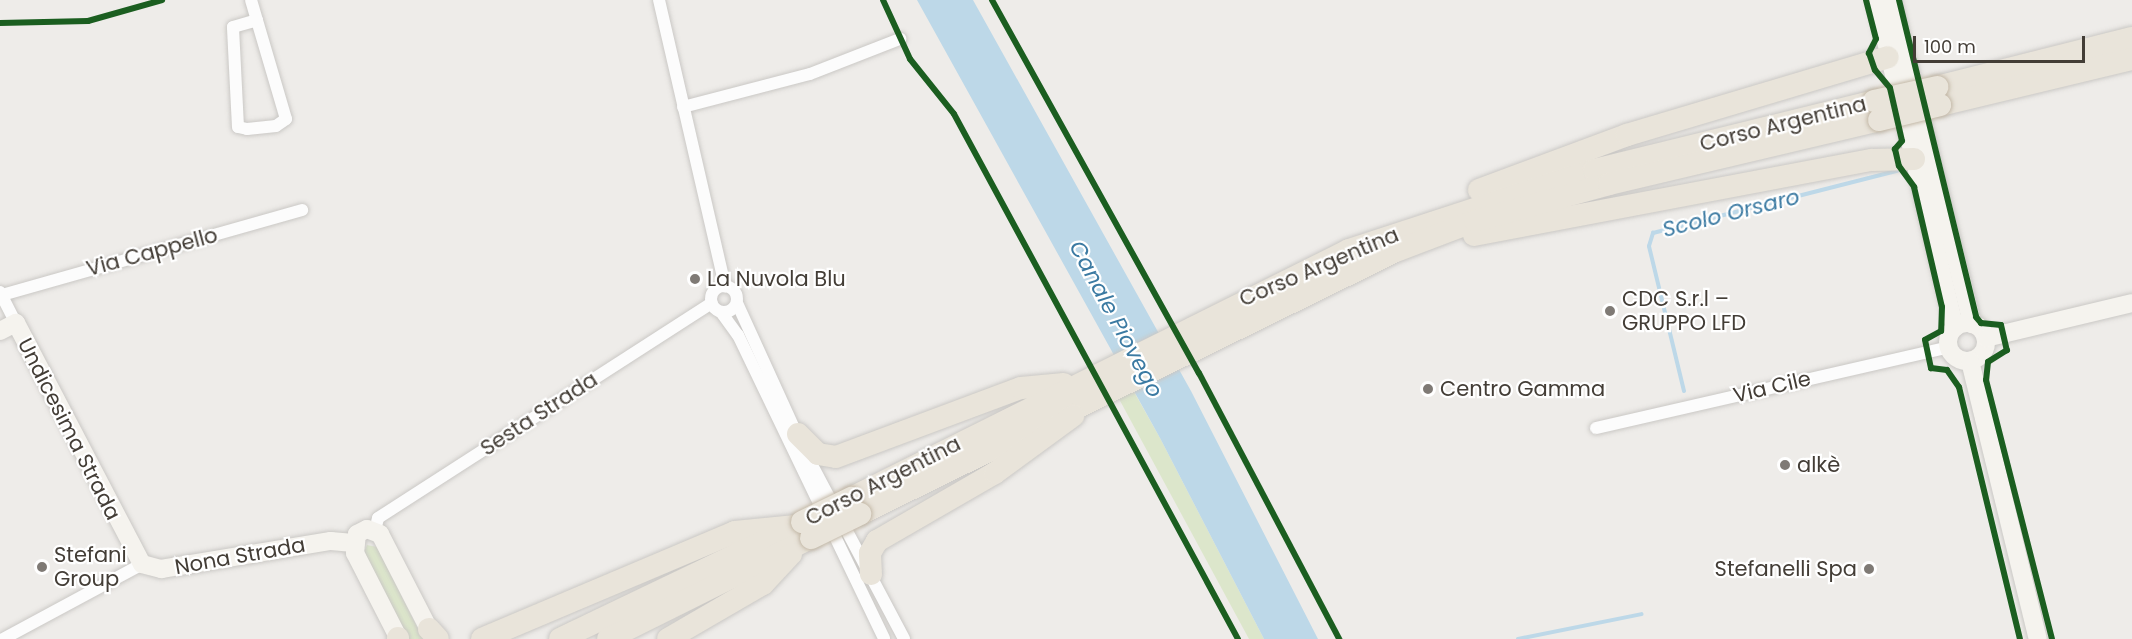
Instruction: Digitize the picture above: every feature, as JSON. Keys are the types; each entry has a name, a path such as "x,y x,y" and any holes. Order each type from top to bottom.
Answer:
{"highway":[{"name":"Corso Argentina","path":"1938,96 2132,38"},
{"path":"1349,250 1559,158 1897,58"},
{"name":"Corso Argentina","path":"608,639 803,532 1199,333 1349,250 1594,170 1938,96 2132,58"},
{"name":"Corso Argentina","path":"1199,333 1396,251 1475,221 1876,110"},
{"path":"1396,251 1872,160 1920,153"},
{"path":"798,434 818,454 836,457 1021,388 1088,388"},
{"path":"871,574 870,553 877,541 1048,438 1088,388"},
{"path":"482,639 735,532 803,532"},
{"path":"668,639 763,584 803,532"},
{"name":"Corso Argentina","path":"560,639 803,532"}],"street":[{"path":"251,0 257,20 286,119 276,126 248,129 238,127 232,27 257,20"},
{"path":"659,0 724,286"},
{"path":"1876,0 1897,58 1963,326 1986,339 2132,303"},
{"path":"1892,0 1897,58"},
{"path":"683,107 810,74 900,39"},
{"name":"Via Cappello","path":"1,294 302,210"},
{"path":"724,286 736,292 737,303 798,434 904,639"},
{"path":"724,286 712,292 716,308 738,334 884,639"},
{"name":"Undicesima Strada","path":"1,294 8,327 142,564"},
{"name":"Sesta Strada","path":"375,531 378,518 716,308 737,303"},
{"path":"1963,326 1949,347 1955,357 1970,361 1981,355 1986,339"},
{"name":"Via Cile","path":"1596,428 1949,347"},
{"path":"1970,361 2038,639"},
{"path":"398,639 353,543 357,534 375,531 433,636"},
{"name":"Nona Strada","path":"142,564 161,569 331,541 353,543"},
{"path":"3,639 142,564"}],"green space":[{"path":"1133,390 1264,639 1249,639 1118,397"},
{"path":"367,545 377,547 423,639 405,639 363,554"}],"water":[{"name":"Canale Piovego","path":"917,0 973,0 1191,391 1318,639 1264,639 1160,438"}],"waterway":[{"name":"Scolo Orsaro","path":"1684,391 1649,246 1653,233 1897,171"},
{"name":"Scolo Orsaro","path":"1518,639 1642,614"}],"cycle path":[{"path":"0,23 88,21 162,0"},
{"path":"883,0 910,59 954,114 1238,639"},
{"path":"992,0 1199,373 1339,639"},
{"path":"1866,0 1876,39 1869,53 1875,70 1890,88 1902,141 1895,149 1899,166 1914,187 1942,307 1941,331 1925,340 1931,368 1947,370 1959,387 2020,639"},
{"path":"1899,0 1976,317 1981,323 2001,325 2007,350 1988,362 1986,380 2052,639"}],"place":[{"name":"La Nuvola Blu","path":"695,279"},
{"name":"CDC S.r.l – GRUPPO LFD","path":"1610,311"},
{"name":"Centro Gamma","path":"1428,389"},
{"name":"alkè","path":"1785,465"},
{"name":"Stefani Group","path":"42,567"},
{"name":"Stefanelli Spa","path":"1869,569"}]}
